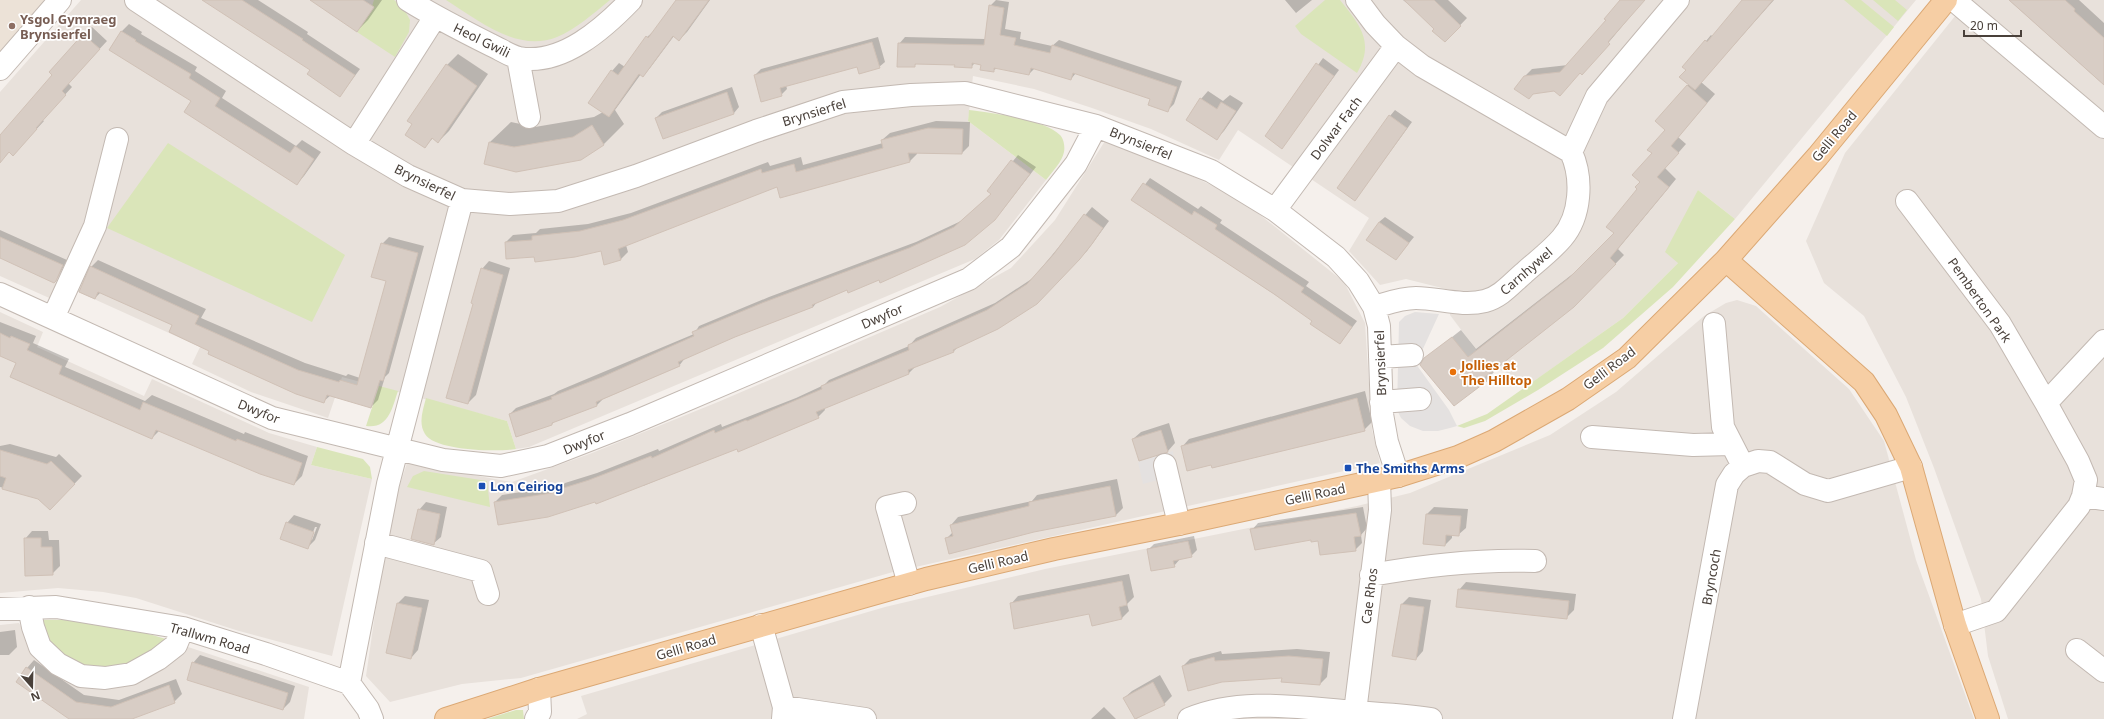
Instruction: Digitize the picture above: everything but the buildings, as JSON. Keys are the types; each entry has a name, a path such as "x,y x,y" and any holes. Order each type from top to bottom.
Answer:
{"main road":[{"name":"Gelli Road","path":"446,719 540,688 909,584 1054,549 1179,524 1389,478 1458,457 1476,449 1568,399 1627,358 1726,260 1818,156 1946,0"},
{"path":"1726,260 1864,382 1886,415 1911,467 1955,625 1988,719"}],"street":[{"path":"0,69 60,0"},
{"name":"Brynsierfel","path":"136,0 354,144 408,176 462,200 510,204 558,201 636,176 756,131 843,102 911,95 965,93 1096,126 1211,171 1275,210 1336,257 1358,281 1374,307 1379,326 1381,402 1387,442 1389,478"},
{"name":"Heol Gwili","path":"408,0 435,17 518,58 538,58 561,53 588,37 631,0"},
{"path":"1357,0 1375,24 1396,46 1422,66 1571,152 1597,96 1678,0"},
{"path":"1954,0 2104,127"},
{"path":"354,144 435,17"},
{"name":"Dolwar Fach","path":"1275,210 1396,46"},
{"path":"518,58 529,117"},
{"name":"Dwyfor","path":"0,294 272,418 443,460 501,466 548,456 630,424 969,279 1011,247 1076,164 1096,126"},
{"path":"53,318 95,226 117,139"},
{"name":"Carnhywel","path":"1374,307 1395,300 1415,298 1472,303 1486,301 1500,294 1563,238 1572,219 1578,199 1580,179 1571,152"},
{"path":"372,719 368,709 349,684 388,484 462,200"},
{"name":"Pemberton Park","path":"1907,201 2000,324 2046,403 2094,498 2079,506 1996,611 1955,625"},
{"path":"1714,324 1723,428 1744,466 1758,461 1770,462 1805,484 1828,491 1911,467"},
{"path":"2046,403 2104,341"},
{"path":"1380,356 1412,355"},
{"path":"1381,402 1420,399"},
{"path":"1592,437 1693,445 1731,444"},
{"path":"1165,465 1179,524"},
{"name":"Bryncoch","path":"1684,719 1727,485 1734,474 1744,466"},
{"name":"Cae Rhos","path":"1355,712 1380,510 1389,478"},
{"path":"905,503 887,507 909,584"},
{"path":"376,543 480,572 488,594"},
{"path":"1371,574 1422,565 1502,560 1535,561"},
{"path":"29,607 33,627 40,647 58,664 81,676 105,678 130,674 158,659 176,645 183,628"},
{"name":"Trallwm Road","path":"0,610 29,607 56,607 183,628 266,654 349,684"},
{"path":"761,625 783,713 865,719"},
{"path":"2077,650 2104,671"},
{"path":"536,719 540,712 540,688"},
{"path":"1189,719 1222,709 1246,706 1302,707 1417,718"}],"shaded area":[{"name":"Ysgol Gymraeg Brynsierfel","path":"0,0 47,0 0,53"},
{"path":"81,0 1916,0 1735,219 1698,190 1678,263 1623,318 1530,384 1486,363 1450,315 1450,290 1406,279 1380,285 1349,251 1369,218 1238,130 1219,160 1151,129 1092,108 1034,89 973,76 968,121 1046,180 999,240 975,259 529,447 516,449 507,421 342,377 328,418 251,392 192,364 200,347 63,285 56,301 0,276 0,92"},
{"path":"1968,0 2104,0 2104,719 2008,719 1988,656 1981,599 1934,468 1906,397 1864,316 1824,283 1806,241 1845,153"},
{"path":"1105,141 1144,154 1239,198 1344,282 1365,323 1372,430 1380,463 893,572 521,678 462,684 390,702 366,676 389,518 407,463 512,482 592,453 718,402 940,307 1011,268 1055,220"},
{"path":"1737,300 1756,306 1849,389 1884,441 1916,560 1974,719 577,719 587,714 581,696 885,607 1045,569 1357,506 1410,493 1550,435 1616,392 1704,316 1726,303"},
{"path":"0,312 43,332 37,347 144,396 152,379 269,433 317,447 311,465 372,479 332,656 239,631 136,598 103,592 58,588 0,593"},
{"path":"1415,312 1439,314 1416,364 1449,410 1457,426 1438,431 1423,431 1410,426 1401,418 1397,410 1399,322 1405,316"},
{"path":"1173,451 1176,475 1143,484 1138,462"},
{"path":"19,623 41,659 67,678 88,688 112,687 168,664 188,647 309,687 304,719 0,719 0,625"}],"green space":[{"path":"374,0 394,0 403,7 410,20 409,32 395,57 357,32 374,8 372,6"},
{"path":"446,0 610,0 571,30 557,37 542,41 527,41 513,38 498,32"},
{"path":"1325,0 1340,0 1354,18 1363,34 1365,52 1357,73 1301,34 1295,26"},
{"path":"1844,0 1861,0 1894,27 1887,36"},
{"path":"1873,0 1895,0 1907,10 1898,21"},
{"path":"969,110 1017,118 1053,129 1060,135 1063,141 1063,156 1046,180 968,121"},
{"path":"168,143 345,255 312,322 107,228"},
{"path":"1698,190 1735,219 1673,287 1603,348 1538,390 1485,421 1464,428 1457,426 1487,414 1623,318 1678,263 1665,252"},
{"path":"379,386 398,391 385,421 374,426 366,426"},
{"path":"426,398 507,421 516,449 468,449 453,447 431,440 425,434 421,421"},
{"path":"317,447 363,459 370,467 372,479 311,465"},
{"path":"424,471 487,481 490,507 407,487 413,476"},
{"path":"43,620 75,620 107,624 169,640 115,672 72,666 47,643"},
{"path":"516,710 523,710 524,719 487,719"}],"place":[{"name":"Ysgol Gymraeg Brynsierfel","path":"12,26"},
{"name":"Jollies at The Hilltop","path":"1453,372"},
{"name":"The Smiths Arms","path":"1348,468"},
{"name":"Lon Ceiriog","path":"482,486"}]}
